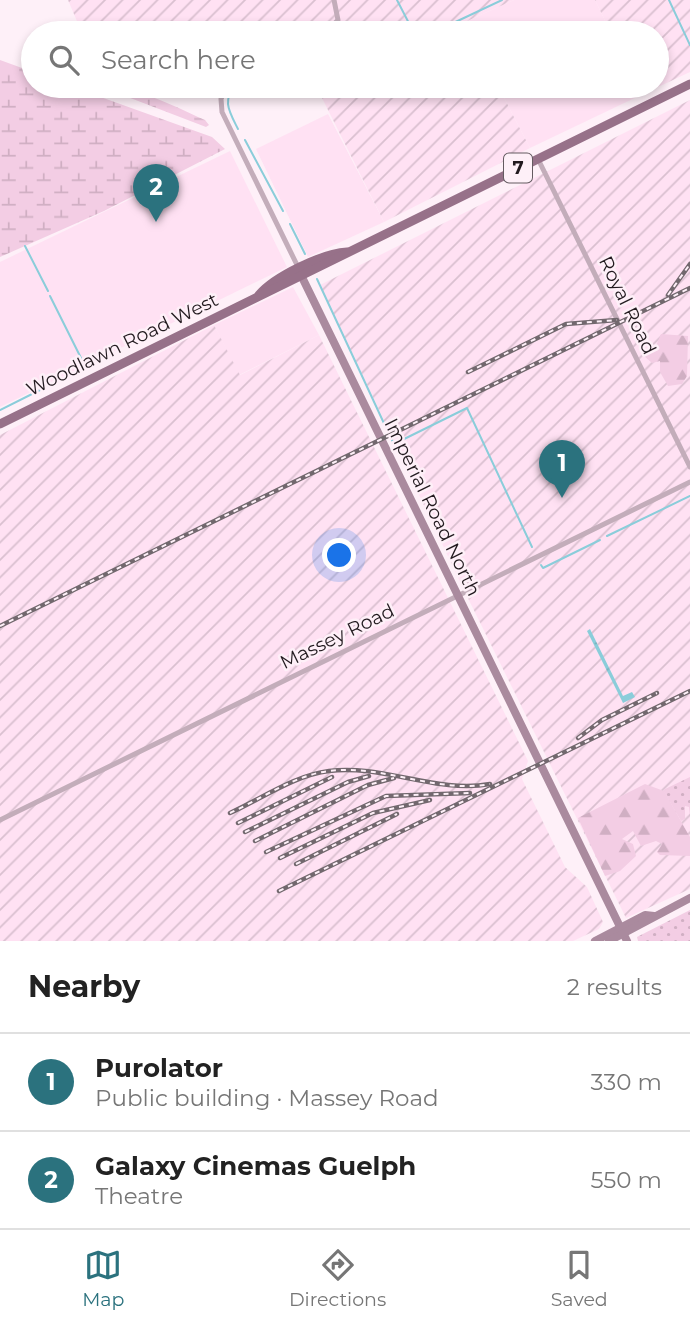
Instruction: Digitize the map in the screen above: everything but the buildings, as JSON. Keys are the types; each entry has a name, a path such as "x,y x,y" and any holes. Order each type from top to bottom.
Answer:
{"main road":[{"name":"Woodlawn Road West","path":"669,94 690,84"},
{"name":"Woodlawn Road West","path":"0,424 259,296 267,285 300,273 333,253 347,252 661,98"}],"street":[{"path":"334,0 337,21"},
{"name":"Imperial Road North","path":"221,98 222,112 624,934"},
{"name":"Royal Road","path":"538,158 690,467"},
{"name":"Massey Road","path":"0,820 458,593 690,482"},
{"path":"609,941 690,898"},
{"path":"594,941 624,934"}],"shaded area":[{"path":"68,0 514,0 467,21 77,21"},
{"path":"514,0 595,0 605,21 467,21"},
{"path":"595,0 690,0 690,72 669,82 669,21 605,21"},
{"path":"322,98 504,98 530,148 384,222"},
{"path":"504,98 635,98 530,148"},
{"path":"690,100 690,889 626,918 462,586 320,285"},
{"path":"328,114 384,222 308,257 256,149"},
{"path":"230,151 287,267 0,407 0,262"},
{"path":"293,287 319,335 239,375 214,325"},
{"path":"214,325 240,375 319,335 528,761 522,779 565,867 587,887 603,922 599,929 573,941 0,941 0,435"}],"green space":[{"path":"0,60 21,68 21,98 103,98 212,137 225,149 104,211 0,257"},
{"path":"130,98 156,98 205,120 209,125 206,127"},
{"path":"661,334 688,336 687,376 682,384 668,386 660,372 660,361 652,363 644,356 655,348"},
{"path":"690,777 690,817 689,807 685,806 685,819 681,821 663,790"},
{"path":"645,784 664,791 690,837 690,856 660,855 657,852 662,844 656,841 641,846 633,831 622,839 633,844 636,856 620,871 605,876 578,818"},
{"path":"690,910 690,941 638,941 637,937"}],"water":[{"path":"590,629 623,696 632,692 635,697 623,703 587,631"}],"waterway":[{"path":"397,0 408,21"},
{"path":"457,21 502,0"},
{"path":"669,0 690,45"},
{"path":"229,98 228,106 238,129"},
{"path":"245,140 283,211"},
{"path":"290,224 305,254"},
{"path":"25,246 48,291"},
{"path":"317,279 388,432"},
{"path":"50,296 86,368 69,376"},
{"path":"48,386 61,380"},
{"path":"0,410 40,390"},
{"path":"392,440 394,444 467,408 532,547"},
{"path":"607,536 690,496"},
{"path":"541,565 543,568 600,540"}],"railway":[{"path":"668,295 690,264"},
{"path":"0,626 690,288"},
{"path":"468,372 566,324 617,320"},
{"path":"279,891 690,691"},
{"path":"578,738 602,720 657,693"},
{"path":"230,813 291,782 329,771 369,771 450,785 490,784"},
{"path":"245,832 348,782 369,776"},
{"path":"238,823 332,777"},
{"path":"255,841 368,785 394,778"},
{"path":"266,852 386,796 470,793"},
{"path":"280,858 373,813 430,800"},
{"path":"296,864 397,814"}],"place":[{"name":"Galaxy Cinemas Guelph","path":"156,222"},
{"name":"Purolator","path":"562,498"}]}
